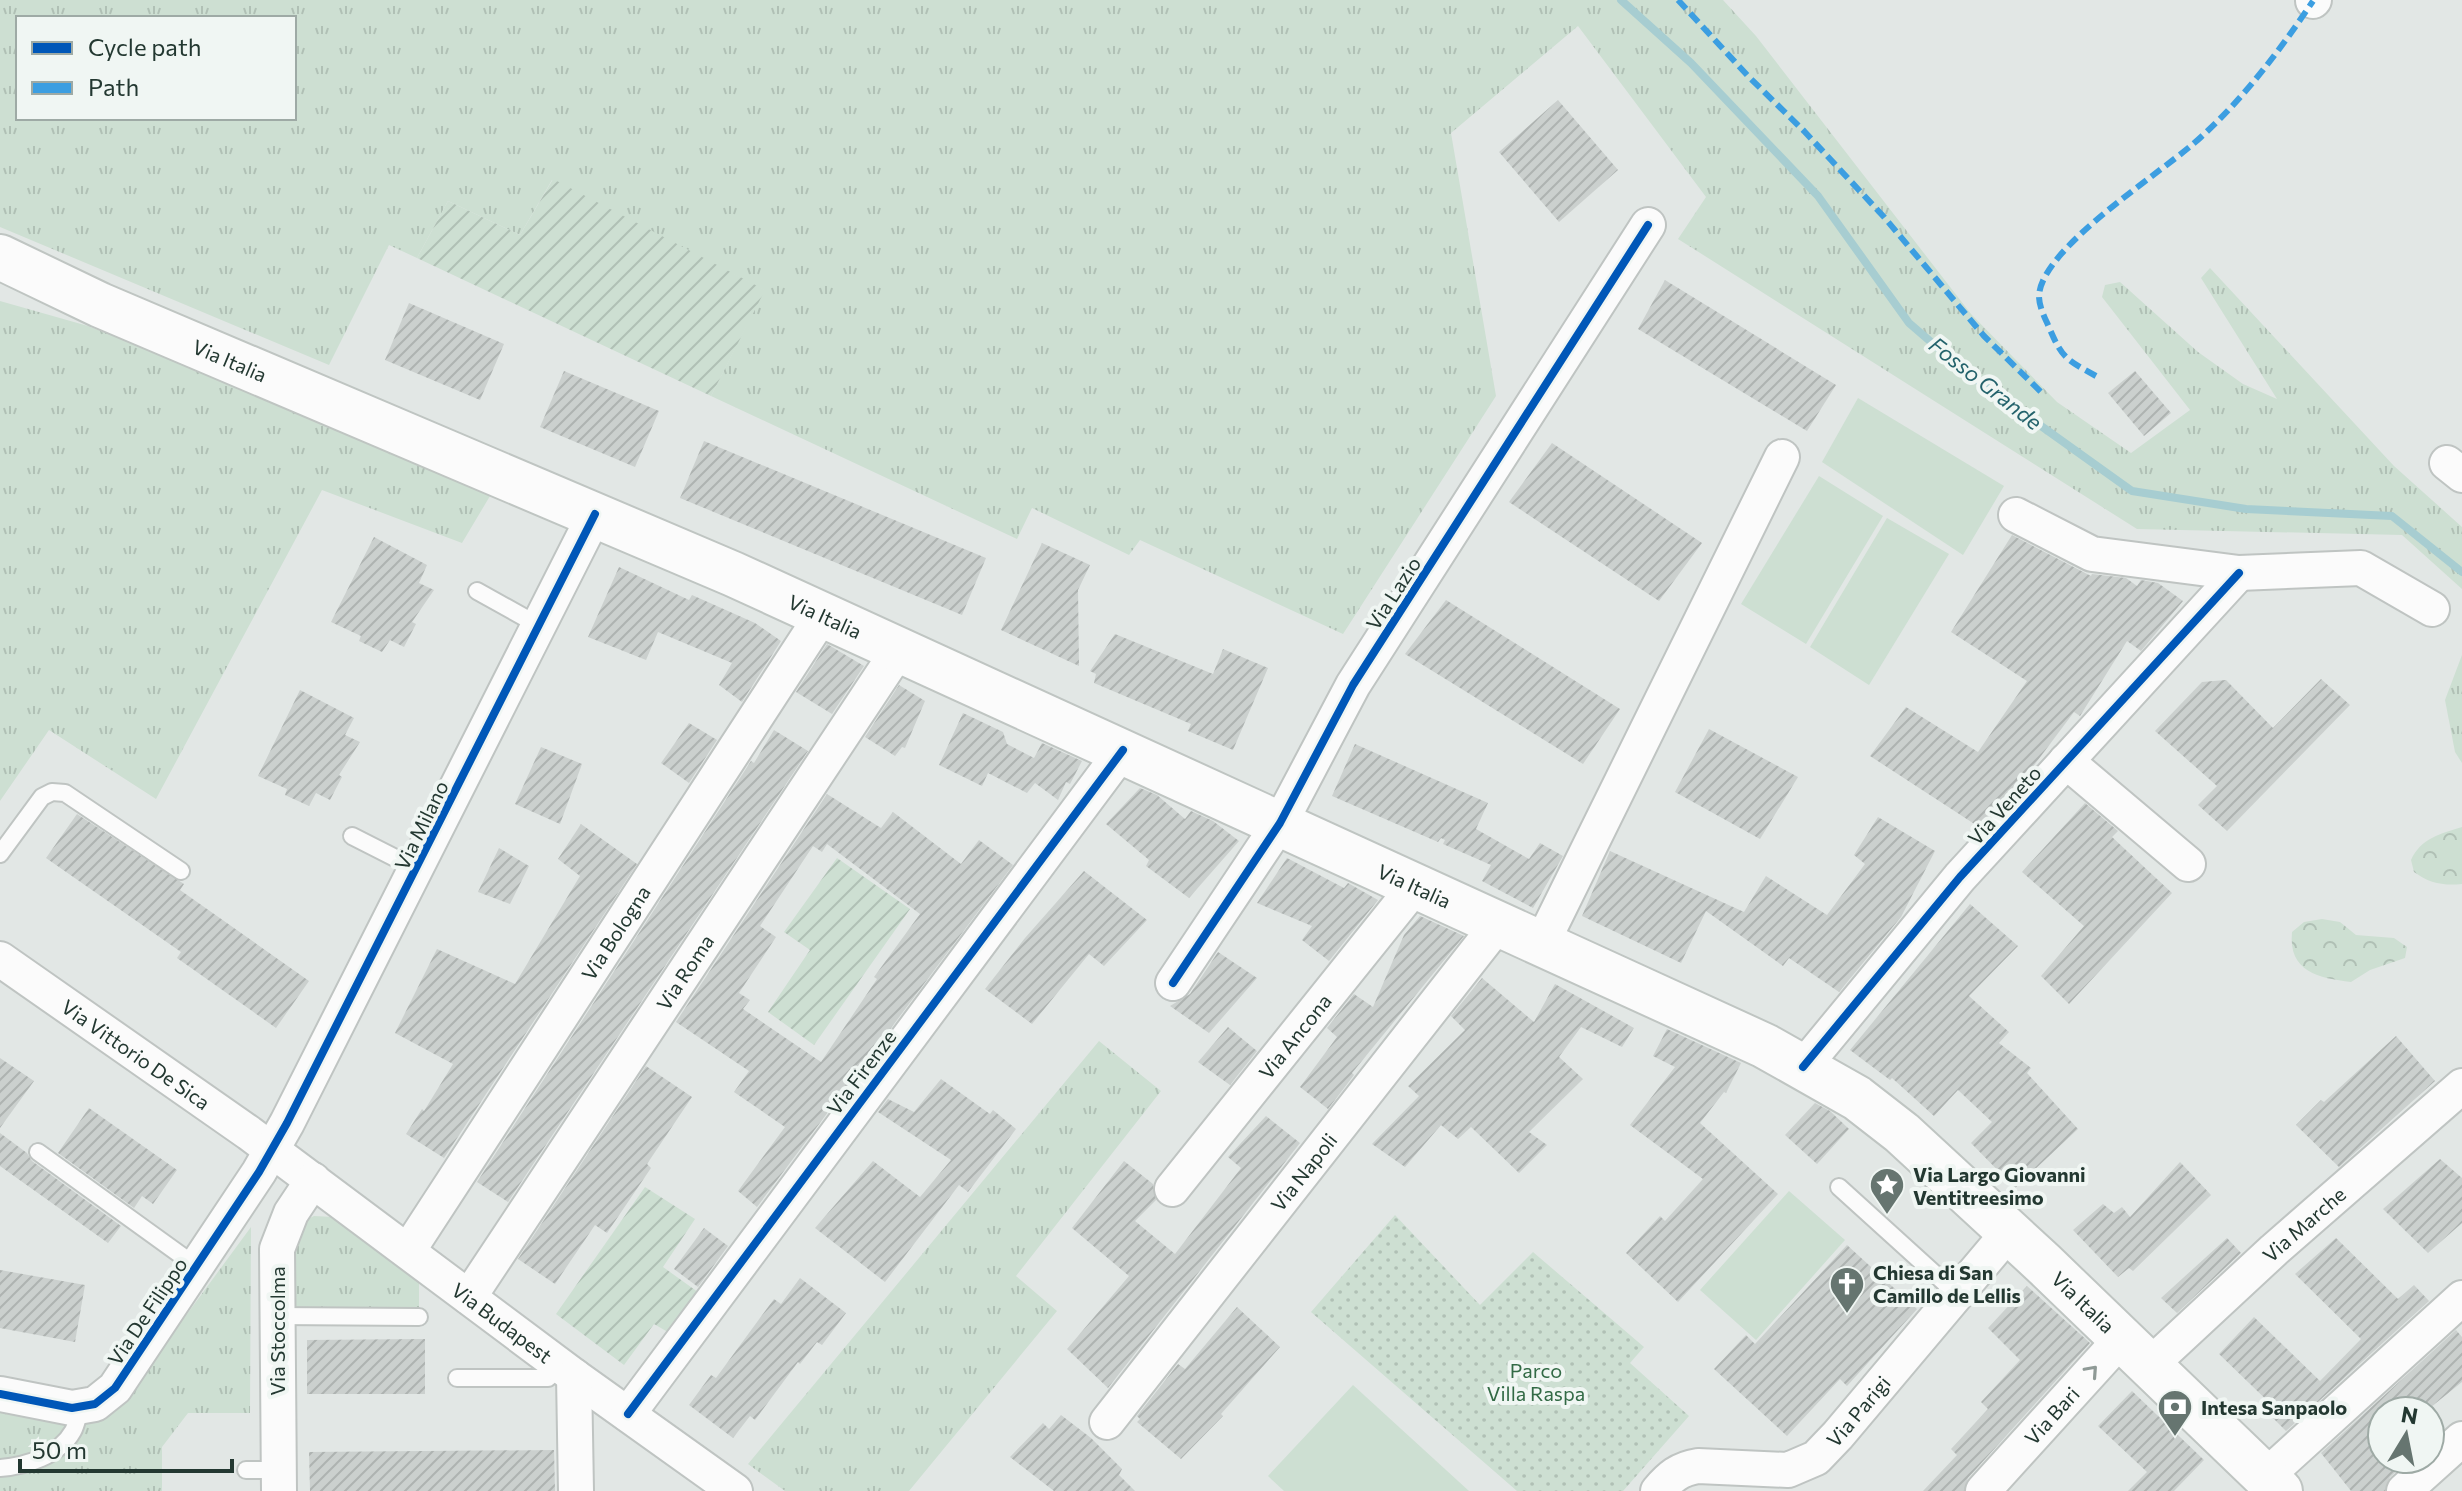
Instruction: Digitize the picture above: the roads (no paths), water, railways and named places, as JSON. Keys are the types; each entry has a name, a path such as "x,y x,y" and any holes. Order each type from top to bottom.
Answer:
{"main road":[{"name":"Via Italia","path":"0,257 100,305 595,514 900,648 1664,998 1803,1067 1857,1098 1902,1133 2273,1484"},
{"name":"Via Italia","path":"0,286 100,305"}],"street":[{"name":"Via Lazio","path":"1173,983 1280,823 1353,685 1648,225"},
{"path":"1542,943 1782,457"},
{"name":"Via Milano","path":"272,1149 595,514"},
{"path":"2016,515 2092,554 2239,573 2361,568 2432,609"},
{"name":"Via Veneto","path":"1803,1067 1960,877 2239,573"},
{"name":"Via Bologna","path":"408,1251 823,614"},
{"name":"Via Roma","path":"469,1297 900,648"},
{"name":"Via Firenze","path":"628,1414 1123,750"},
{"name":"Via Veneto","path":"2066,761 2188,864"},
{"name":"Via Ancona","path":"1172,1189 1416,885"},
{"name":"Via Napoli","path":"1107,1422 1499,923"},
{"name":"Via Vittorio De Sica","path":"0,959 272,1149"},
{"name":"Via Marche","path":"2135,1352 2274,1250 2462,1086"},
{"name":"Via Budapest","path":"272,1149 567,1371 735,1491"},
{"name":"Via De Filippo","path":"81,1406 95,1404 115,1388 272,1149"},
{"name":"Via Stoccolma","path":"268,1477 277,1249 291,1213 313,1180"},
{"name":"Via Parigi","path":"1658,1491 1671,1476 1685,1468 1698,1466 1799,1480 2009,1232"},
{"path":"2273,1484 2462,1298"},
{"name":"Via Bari","path":"1983,1491 2135,1352"},
{"path":"567,1371 576,1491"},
{"path":"0,1394 72,1408 81,1406"},
{"path":"2404,1491 2462,1439"}],"lane":[{"path":"477,591 538,625"},
{"path":"0,854 42,797 52,792 65,793 181,871"},
{"path":"352,836 417,869"},
{"path":"38,1152 196,1266"},
{"path":"1839,1187 1957,1294"},
{"path":"276,1316 419,1317"},
{"path":"457,1378 548,1378 567,1371"},
{"path":"0,1468 17,1466 49,1455 73,1432 81,1406"}],"waterway":[{"name":"Fosso Grande","path":"1621,0 1691,63 1818,196 1909,323 1967,373 2132,491 2246,509 2392,516 2462,572"}],"place":[{"name":"Via Largo Giovanni Ventitreesimo","path":"1887,1216"},
{"name":"Chiesa di San Camillo de Lellis","path":"1847,1315"},
{"name":"Intesa Sanpaolo","path":"2175,1438"}],"park label":[{"name":"Parco Villa Raspa","path":"1536,1382"}]}
